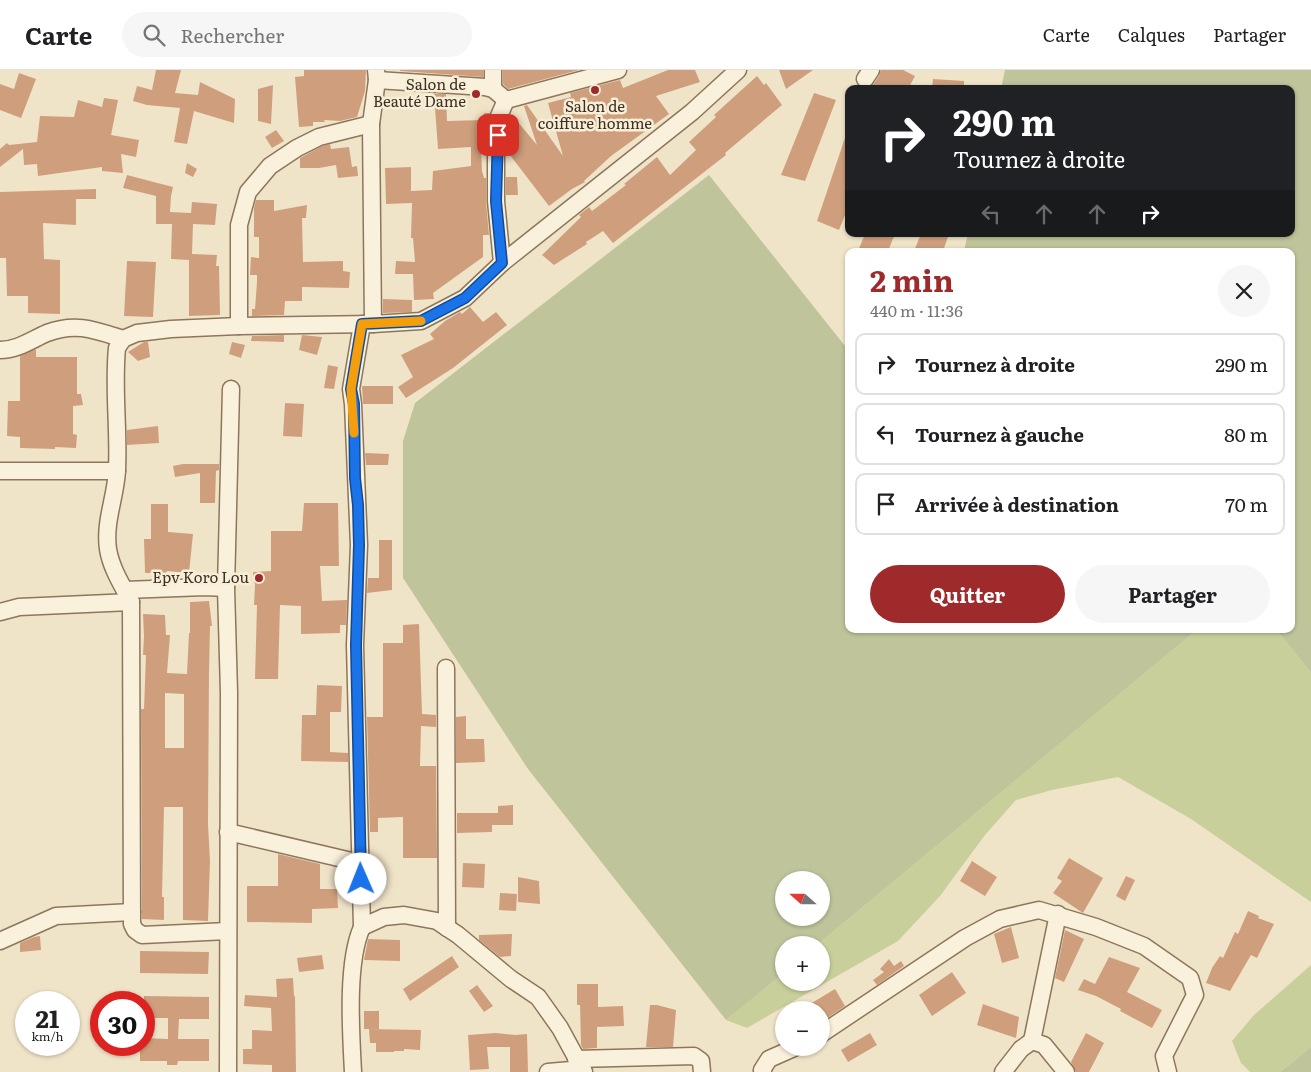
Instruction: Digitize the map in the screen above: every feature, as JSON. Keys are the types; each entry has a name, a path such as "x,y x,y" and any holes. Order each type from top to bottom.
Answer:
{"street":[{"path":"493,70 493,89"},
{"path":"228,932 142,934 135,930 132,924 128,596 112,563 108,549 110,506 118,471 116,348 123,339 137,333 171,329 421,321 465,298 502,263 692,112 738,70"},
{"path":"506,100 613,71"},
{"path":"353,1072 352,964 358,935 362,927 356,645 359,545 355,478 354,404 351,389 368,324 372,124 377,75 485,87 493,89 506,100"},
{"path":"502,263 496,201 496,154 499,116 506,100"},
{"path":"239,326 240,225 248,192 270,166 297,148 319,137 372,124"},
{"path":"0,350 16,348 66,328 78,327 123,339"},
{"path":"228,1072 229,693 226,588 231,389"},
{"path":"0,471 118,471"},
{"path":"0,612 19,607 205,587 226,588"},
{"path":"446,668 447,928"},
{"path":"228,832 360,863"},
{"path":"830,1028 965,938 1000,919 1039,910 1058,914 1096,927 1144,946 1190,978 1195,995 1164,1056 1168,1072"},
{"path":"0,941 56,916 132,912"},
{"path":"1004,1072 1021,1049 1032,1041 1058,914"},
{"path":"362,927 384,917 404,915 437,921 511,979 538,997 560,1028 581,1067"},
{"path":"1032,1041 1044,1045 1066,1072"},
{"path":"548,1072 694,1056 701,1061 702,1072"},
{"path":"763,1072 769,1059 776,1056"}],"green space":[{"path":"1005,70 1311,70 1311,673 1279,633 1295,633 1295,248 965,248 967,237 1295,237 1295,85 1002,85"},
{"path":"709,175 845,346 845,633 1193,633 828,936 775,936 775,980 726,1020 528,769 403,578 403,441 415,403"},
{"path":"1193,633 1279,633 1311,673 1311,902 1191,819 1118,777 1052,790 1016,800 985,835 940,896 898,941 830,980 830,936 828,936"},
{"path":"1311,965 1311,1047 1280,1072 1250,1072 1241,1063 1232,1041 1254,1015"},
{"path":"775,980 775,991 811,991 794,1001 775,1001 775,1012 747,1028 726,1020"},
{"path":"1311,1047 1311,1072 1280,1072"}],"building":[{"path":"156,70 181,70 175,93 198,95 200,82 235,99 234,123 194,111 187,144 174,142 180,108 147,105 133,101 137,86 152,90"},
{"path":"304,70 366,70 365,91 357,117 340,121 324,120 325,122 313,122 313,126 299,127 295,77 304,76"},
{"path":"483,70 483,77 400,71"},
{"path":"503,70 579,70 508,89 503,84"},
{"path":"668,70 695,70 700,82 656,96 669,114 611,156 585,182 549,206 506,150 513,116 537,145 524,106 527,105 563,156 548,103 571,97 570,93 620,80 623,88"},
{"path":"779,70 813,70 786,89"},
{"path":"881,70 903,70 915,76 910,85 873,85"},
{"path":"19,73 36,79 21,118 0,110 0,84 14,89"},
{"path":"757,76 764,85 766,83 782,105 725,153 726,155 613,243 603,231 586,242 587,244 554,265 542,255 581,217 579,215 589,207 592,211 626,185 624,184 657,157 670,175 696,150 689,142 716,117 714,115"},
{"path":"933,79 964,81 964,85 932,85"},
{"path":"273,85 271,124 258,121 258,89"},
{"path":"814,93 836,100 805,181 781,175"},
{"path":"434,94 446,94 447,121 484,120 484,113 490,113 487,135 482,135 481,148 482,171 484,178 486,178 489,235 483,235 483,257 433,293 434,299 414,300 413,274 395,274 396,261 415,262 413,238 411,238 412,203 386,204 385,168 411,167 411,191 432,190 433,171 471,166 471,147 438,149"},
{"path":"104,98 118,100 111,135 139,140 136,157 121,154 123,173 102,171 102,167 38,176 37,164 24,165 23,149 0,167 0,149 7,143 9,145 37,142 40,116 74,117 78,100 102,107"},
{"path":"276,130 284,141 272,148 265,137"},
{"path":"845,138 845,215 839,230 817,221"},
{"path":"330,144 331,149 349,147 352,167 357,166 358,176 338,178 336,165 319,168 300,168 300,158 322,146"},
{"path":"187,163 197,169 193,177 185,173"},
{"path":"127,175 173,187 170,212 191,213 192,202 217,204 215,225 193,224 192,254 217,255 216,266 219,266 220,315 189,316 189,260 171,259 172,224 156,224 156,196 123,188"},
{"path":"506,177 517,177 518,195 506,195"},
{"path":"96,189 96,199 76,199 76,225 43,223 44,259 60,260 60,314 28,313 28,296 7,296 6,258 0,258 0,192"},
{"path":"256,200 274,200 274,211 307,205 306,218 302,218 303,262 343,261 343,271 350,272 349,288 302,287 302,301 285,301 284,315 252,316 252,309 255,309 257,275 250,275 251,257 259,258 259,237 254,237 254,208"},
{"path":"864,237 894,237 889,248 859,248"},
{"path":"920,237 948,237 944,248 915,248"},
{"path":"127,261 156,262 153,317 124,316"},
{"path":"383,299 412,300 412,312 383,313"},
{"path":"470,307 483,322 496,312 507,325 453,368 406,398 398,387 413,377 401,355 434,339 430,334 445,321 460,312 462,314"},
{"path":"284,335 284,342 251,341 252,336"},
{"path":"302,335 322,337 317,355 299,350"},
{"path":"144,342 148,342 150,357 138,361 128,352"},
{"path":"232,342 245,345 241,358 229,354"},
{"path":"36,350 36,357 77,357 77,394 81,394 83,405 73,406 73,434 77,435 76,448 20,448 20,437 7,436 8,401 20,401 20,356"},
{"path":"328,365 338,367 334,389 324,388"},
{"path":"362,386 393,386 393,404 363,404"},
{"path":"285,403 304,404 302,437 283,436"},
{"path":"158,426 159,443 127,445 127,430"},
{"path":"365,453 389,454 388,465 366,465"},
{"path":"183,464 219,464 219,470 216,471 215,503 200,503 200,473 175,477 173,466"},
{"path":"304,503 338,503 339,566 320,566 322,601 347,600 346,625 340,625 340,633 301,634 301,606 280,605 278,679 255,679 257,605 254,605 255,585 253,572 271,571 271,531 302,531"},
{"path":"151,504 168,504 168,532 193,534 189,573 167,571 166,573 145,573 144,539 151,539"},
{"path":"379,540 392,540 392,590 367,593 368,578 379,578"},
{"path":"209,601 212,626 210,626 209,674 208,824 210,861 208,921 183,920 183,807 164,807 162,897 164,897 164,920 142,919 141,709 144,709 146,655 143,655 143,614 165,615 166,635 170,635 167,673 187,674 190,602","holes":["165,693 184,694 184,748 165,748"]},
{"path":"419,624 422,714 436,715 436,727 421,726 420,766 436,766 437,858 403,858 403,817 378,818 378,832 370,832 367,717 383,717 383,643 403,643 403,625"},
{"path":"317,685 342,686 341,712 330,712 330,752 348,753 348,762 301,761 302,715 316,715"},
{"path":"466,716 466,739 484,739 485,762 456,763 456,717"},
{"path":"513,805 513,825 492,825 492,832 457,833 457,813 498,813 498,806"},
{"path":"278,854 320,864 320,889 337,889 338,908 312,909 312,923 247,922 247,886 278,886"},
{"path":"1069,858 1103,878 1083,913 1053,893 1062,881 1057,878"},
{"path":"972,861 997,877 985,896 960,881"},
{"path":"463,863 485,864 484,888 462,887"},
{"path":"1126,876 1135,880 1125,901 1116,896"},
{"path":"518,877 539,881 540,904 518,902"},
{"path":"500,893 517,894 516,911 499,910"},
{"path":"1248,911 1259,916 1258,918 1274,924 1257,958 1251,955 1230,991 1206,983 1212,968 1220,956 1223,958 1235,932 1238,934"},
{"path":"1011,927 1019,958 1002,963 994,934"},
{"path":"1065,930 1084,939 1064,982 1055,978"},
{"path":"512,934 511,956 500,957 479,940 479,935"},
{"path":"40,936 41,950 20,952 20,943"},
{"path":"368,939 400,940 400,961 364,960"},
{"path":"140,951 209,952 208,974 140,973"},
{"path":"322,955 324,969 299,972 297,958"},
{"path":"452,956 459,967 410,1001 403,989"},
{"path":"1109,957 1140,968 1127,992 1162,1010 1152,1028 1096,996 1078,990 1084,979 1095,984"},
{"path":"889,959 894,966 901,961 904,966 877,985 873,980 884,972 880,969"},
{"path":"952,972 966,993 932,1016 919,995"},
{"path":"293,978 296,1072 272,1072 272,1065 243,1064 243,1049 252,1049 252,1030 272,1031 271,1008 244,1006 245,995 277,997 276,979"},
{"path":"577,984 598,984 598,1007 623,1006 624,1026 597,1027 597,1048 583,1049 581,1045 580,1005 577,1005"},
{"path":"477,985 493,1006 484,1012 469,991"},
{"path":"835,989 845,1006 830,1016 830,1001 815,1001"},
{"path":"155,996 209,997 209,1019 179,1019 178,1039 209,1039 209,1061 178,1061 177,1065 167,1065 167,1061 140,1061 140,1056 155,1056 155,1038 168,1039 168,1018 155,1018"},
{"path":"983,1004 1019,1017 1016,1038 977,1025"},
{"path":"650,1005 676,1010 673,1047 646,1047"},
{"path":"364,1011 379,1011 379,1029 364,1029"},
{"path":"369,1029 421,1030 420,1050 404,1049 404,1051 376,1052 376,1043 370,1043"},
{"path":"496,1033 527,1034 528,1072 510,1072 510,1047 487,1047 489,1069 470,1070 468,1035"},
{"path":"870,1033 877,1045 848,1062 841,1050"},
{"path":"1086,1033 1104,1043 1089,1072 1076,1072 1071,1062"}],"slow traffic":[{"path":"354,433 354,404 351,389 362,324 421,321"}],"place":[{"name":"Salon de coiffure homme","path":"595,90"},
{"name":"Salon de Beauté Dame","path":"476,94"},
{"name":"Epv Koro Lou","path":"259,578"}],"route":[{"path":"361,879 356,645 359,545 355,478 354,404 351,389 362,324 421,321 465,298 502,263 496,201 498,135"}]}
